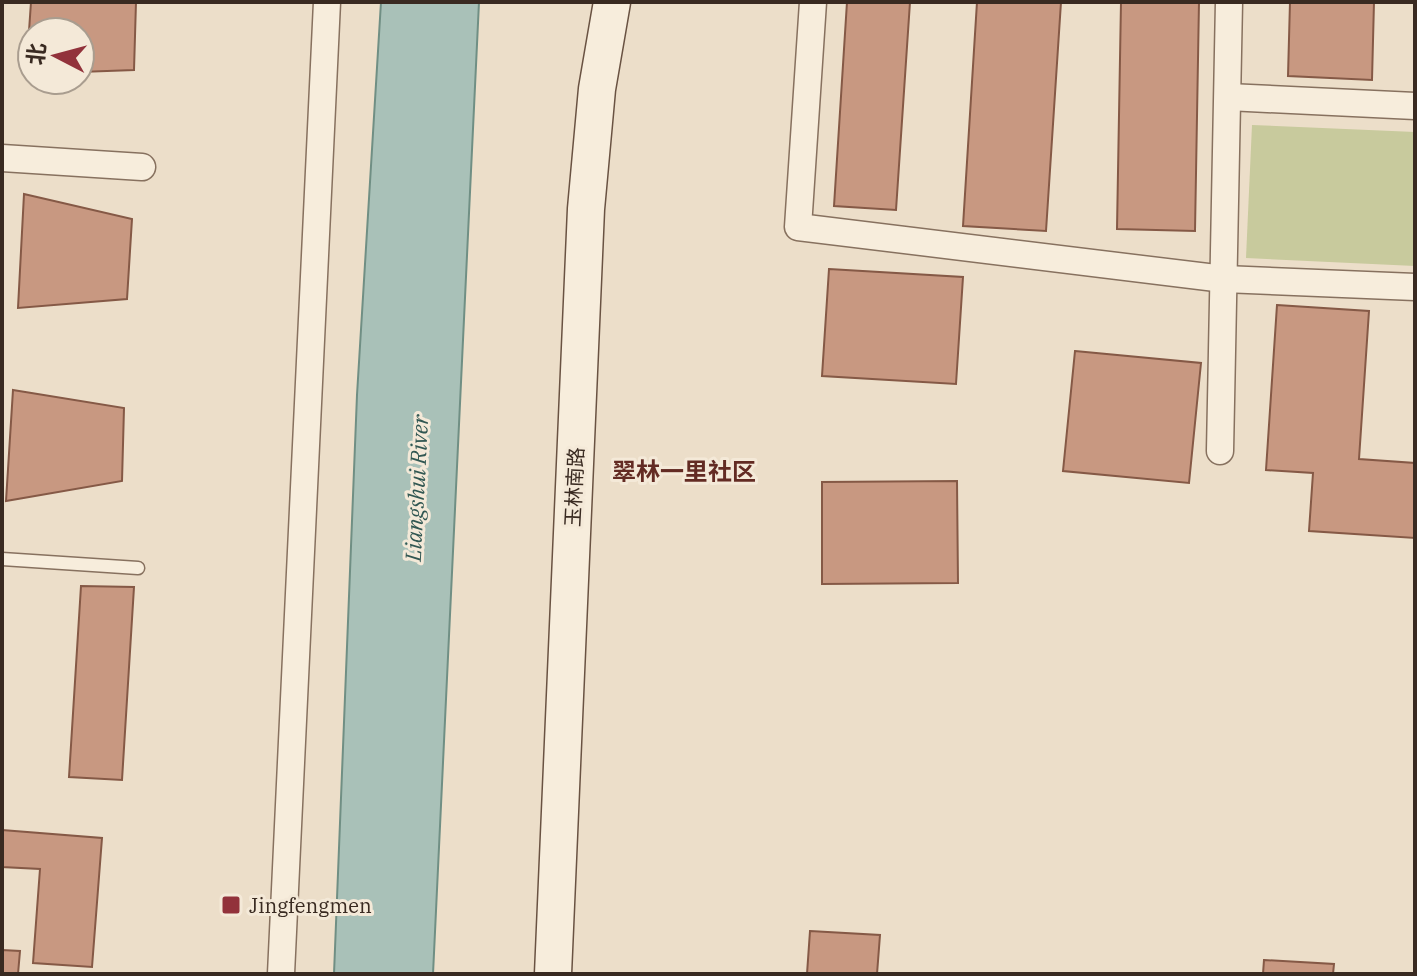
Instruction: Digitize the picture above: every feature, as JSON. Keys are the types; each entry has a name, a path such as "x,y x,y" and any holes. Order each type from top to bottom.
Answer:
{"main road":[{"name":"玉林南路","path":"553,974 586,209 597,89 612,2"}],"street":[{"path":"281,974 327,2"},
{"path":"813,2 798,227 1224,279 1415,287"},
{"path":"1220,451 1229,2"},
{"path":"1228,97 1415,106"},
{"path":"2,158 142,167"}],"lane":[{"path":"2,559 138,568"}],"green space":[{"path":"1252,125 1415,132 1415,266 1246,258"}],"water":[{"name":"Liangshui River","path":"381,2 479,2 433,974 334,974 357,395"}],"building":[{"path":"31,2 136,2 134,70 96,71 96,16 30,16"},
{"path":"847,2 910,2 896,210 834,206"},
{"path":"977,2 1061,2 1046,231 963,226"},
{"path":"1121,2 1199,2 1195,231 1117,229"},
{"path":"1290,2 1374,2 1372,80 1288,76"},
{"path":"24,194 132,219 127,299 18,308"},
{"path":"829,269 963,277 956,384 822,376"},
{"path":"1277,305 1369,311 1359,459 1415,463 1415,538 1309,531 1313,473 1266,470"},
{"path":"1075,351 1201,363 1189,483 1063,471"},
{"path":"13,390 124,408 122,481 6,501"},
{"path":"957,481 958,583 822,584 822,482"},
{"path":"81,586 134,587 122,780 69,777"},
{"path":"2,830 102,838 92,967 33,963 40,869 2,867"},
{"path":"810,931 880,935 877,974 807,974"},
{"path":"2,950 20,951 18,974 2,974"},
{"path":"1264,960 1334,964 1333,974 1263,974"}],"place":[{"name":"Jingfengmen","path":"231,905"}],"district":[{"name":"翠林一里社区","path":"684,471"}]}
